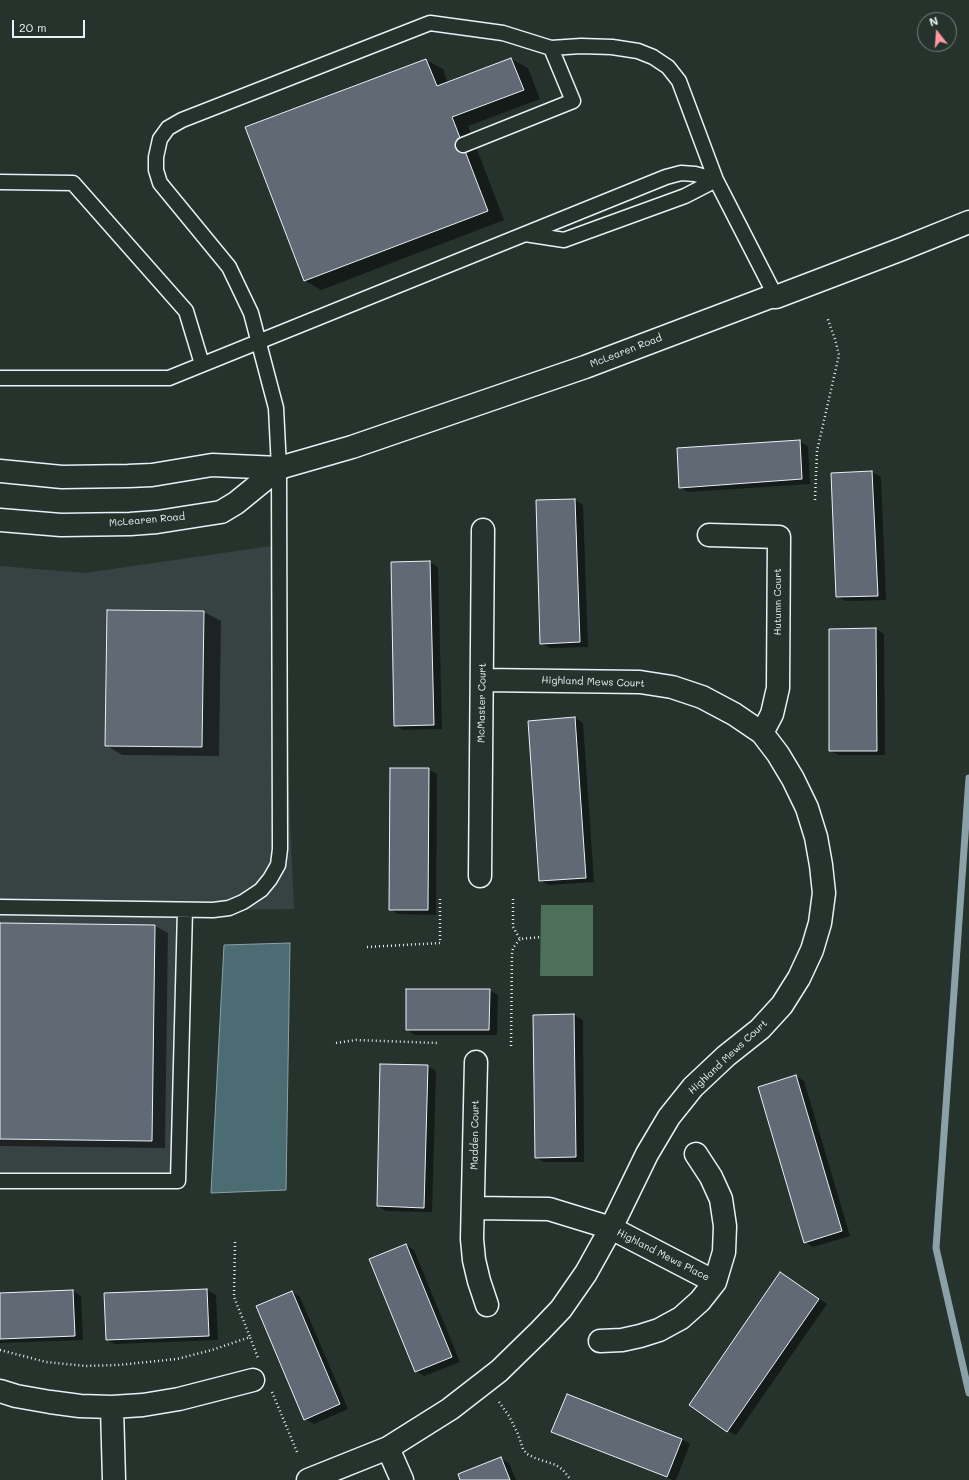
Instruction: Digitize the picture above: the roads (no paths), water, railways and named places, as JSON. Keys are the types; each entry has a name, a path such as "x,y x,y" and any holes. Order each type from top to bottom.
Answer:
{"street":[{"name":"McLearen Road","path":"0,471 62,477 152,474 212,465 279,468 352,447 547,380 770,297 776,297 969,222"},
{"name":"McLearen Road","path":"0,520 61,525 130,524 158,522 221,512 236,503 279,468"},
{"name":"McMaster Court","path":"480,876 483,530"},
{"name":"Hutumn Court","path":"709,536 779,537 778,688 772,714 762,733"},
{"name":"Highland Mews Court","path":"308,1480 388,1448 450,1409 499,1371 540,1331 560,1309 586,1273 611,1228 647,1154 669,1117 693,1087 726,1056 760,1029 782,1005 799,978 812,950 820,923 824,893 816,837 807,808 793,779 778,754 762,733 734,714 702,697 672,687 640,682 482,680"},
{"name":"Madden Court","path":"476,1062 472,1239 478,1281 487,1305"},
{"name":"Highland Mews Place","path":"600,1341 622,1340 659,1330 681,1318 700,1301 715,1282 724,1252 725,1226 721,1199 712,1177 696,1154"},
{"path":"473,1208 552,1210 611,1228"},
{"name":"Highland Mews Place","path":"611,1228 715,1282"},
{"path":"0,1391 16,1396 50,1402 80,1406 112,1407 143,1405 262,1384"},
{"path":"112,1407 114,1480"},
{"path":"388,1448 402,1480"}],"lane":[{"path":"0,907 185,910 213,910 229,908 243,902 261,890 270,879 278,865 280,849 279,468 276,408 251,313 229,267 160,183 156,170 156,156 160,139 168,128 182,120 430,22 503,33 551,48 581,46 638,51 654,57 668,67 679,81 716,180 776,297"},
{"path":"463,145 573,101 551,48"},
{"path":"0,378 169,378 681,172 716,180"},
{"path":"524,234 564,240 685,196 716,180"},
{"path":"0,182 73,183 186,311 202,364"},
{"path":"0,1181 178,1181 185,910"}],"water":[{"path":"290,943 286,1190 211,1193 224,945"}],"waterway":[{"path":"969,778 936,1248 969,1393"}]}
